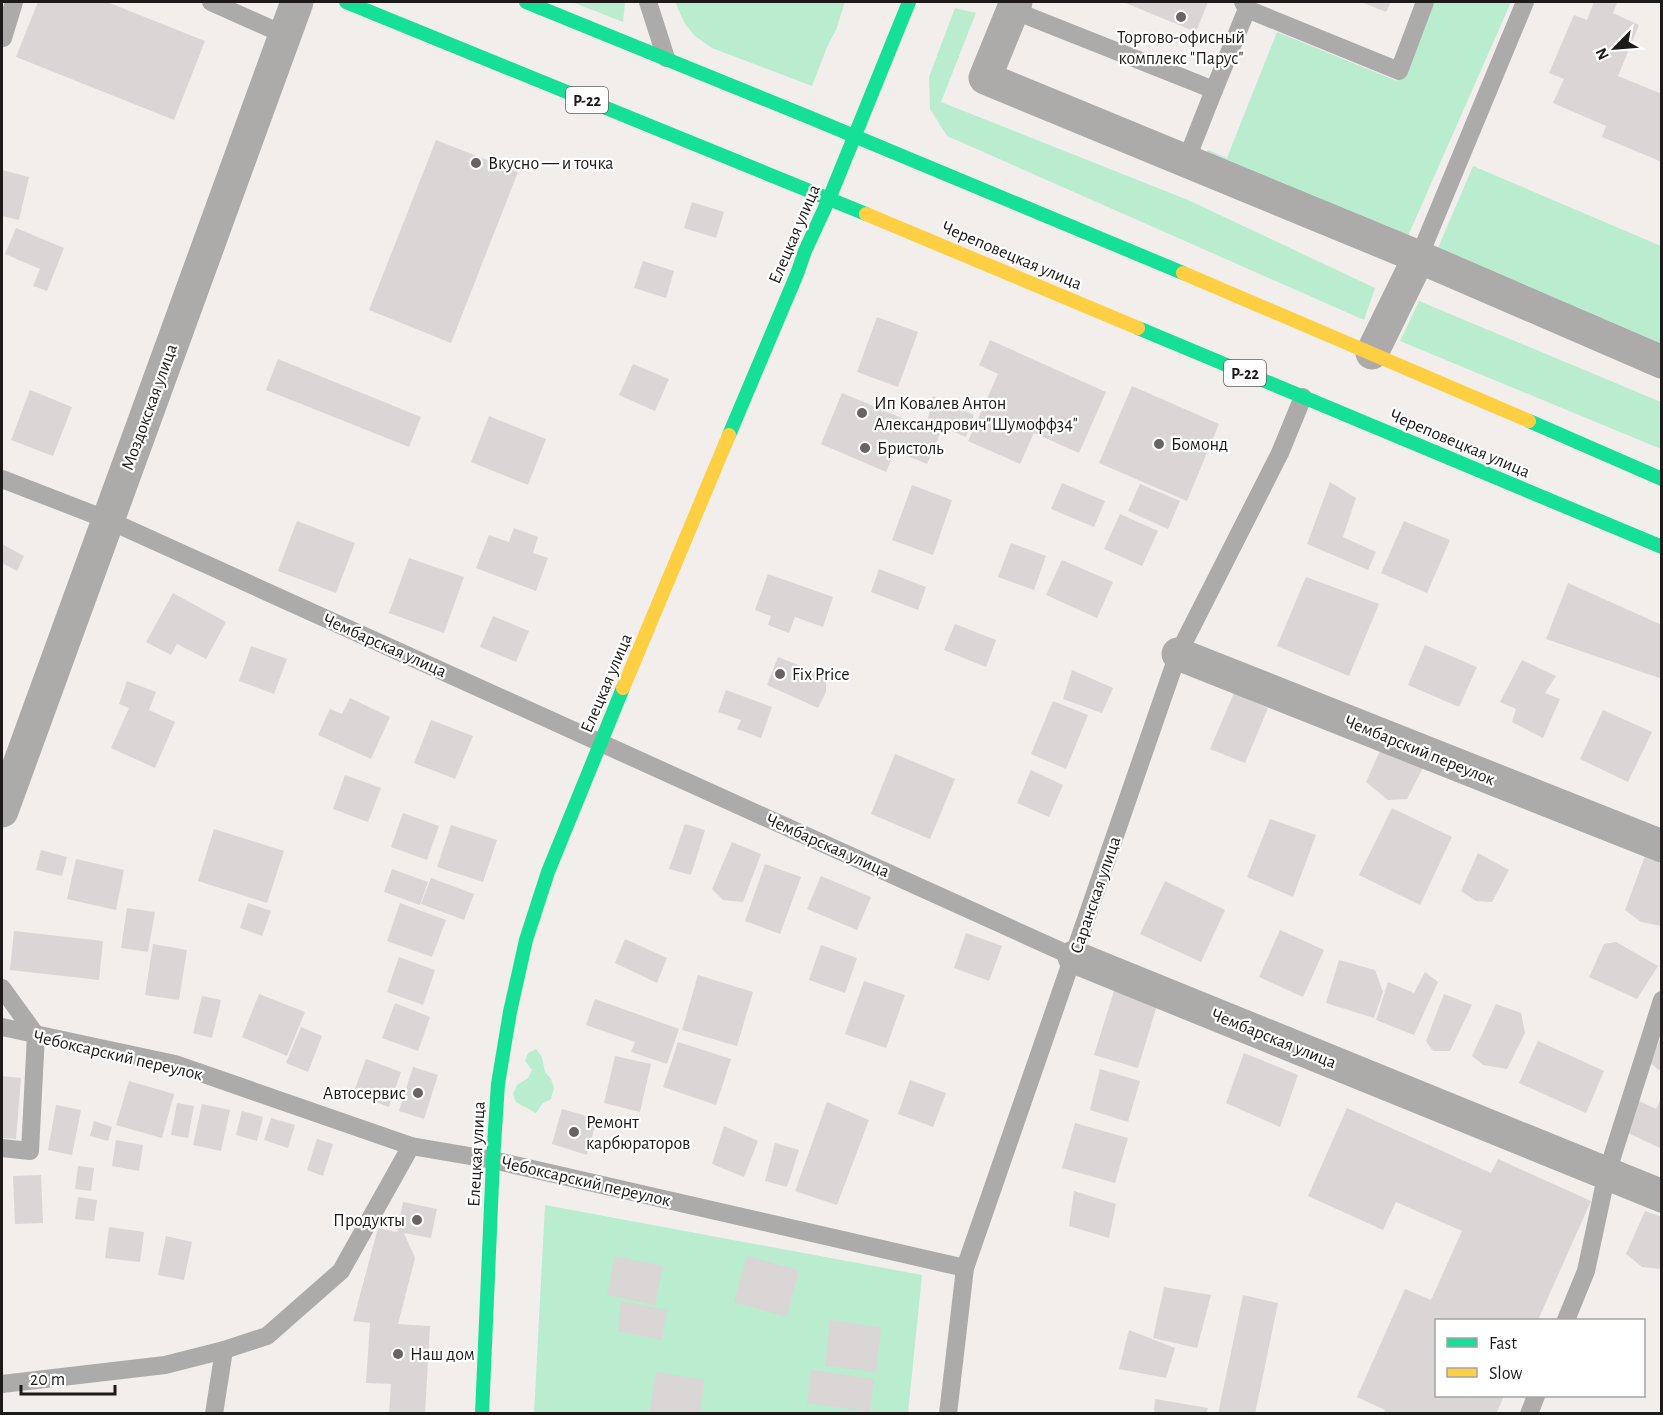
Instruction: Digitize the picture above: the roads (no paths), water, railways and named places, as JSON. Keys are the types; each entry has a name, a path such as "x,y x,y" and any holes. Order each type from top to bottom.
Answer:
{"main road":[{"name":"Череповецкая улица","path":"346,2 829,199 1662,546"},
{"path":"526,2 855,135 1372,353 1662,479"},
{"name":"Елецкая улица","path":"482,1413 498,1084 510,1012 526,940 548,872 600,742 805,251 829,199 909,2"}],"street":[{"name":"Моздокская улица","path":"2,812 297,2"},
{"path":"1006,4 985,78 1419,257 1662,362"},
{"path":"1372,353 1419,257"},
{"name":"Чембарский переулок","path":"1178,654 1662,846"},
{"name":"Чембарская улица","path":"1074,957 1662,1196"}],"lane":[{"path":"3,38 14,2"},
{"path":"211,2 285,35"},
{"path":"648,2 666,58"},
{"path":"1186,161 1245,5 1399,71 1425,2"},
{"path":"1419,257 1525,2"},
{"path":"1006,4 1214,90"},
{"name":"Саранская улица","path":"948,1413 965,1268 1178,654 1280,453 1302,397"},
{"name":"Чембарская улица","path":"2,479 108,520 1074,957"},
{"path":"2,988 36,1035 30,1151 2,1148"},
{"path":"1566,1319 1586,1271 1607,1173 1662,1000"},
{"name":"Чебоксарский переулок","path":"2,1027 175,1064 411,1146 493,1160 965,1268"},
{"path":"2,1384 165,1365 267,1336 341,1270 411,1146"},
{"path":"214,1413 224,1350"},
{"path":"1529,1413 1535,1397"}],"place":[{"name":"Торгово-офисный комплекс \"Парус\"","path":"1181,17"},
{"name":"Вкусно — и точка","path":"476,163"},
{"name":"Ип Ковалев Антон Александрович\"Шумофф34\"","path":"862,413"},
{"name":"Бомонд","path":"1159,444"},
{"name":"Бристоль","path":"865,448"},
{"name":"Fix Price","path":"780,674"},
{"name":"Автосервис","path":"418,1093"},
{"name":"Ремонт карбюраторов","path":"574,1132"},
{"name":"Продукты","path":"417,1220"},
{"name":"Наш дом","path":"398,1354"}]}
